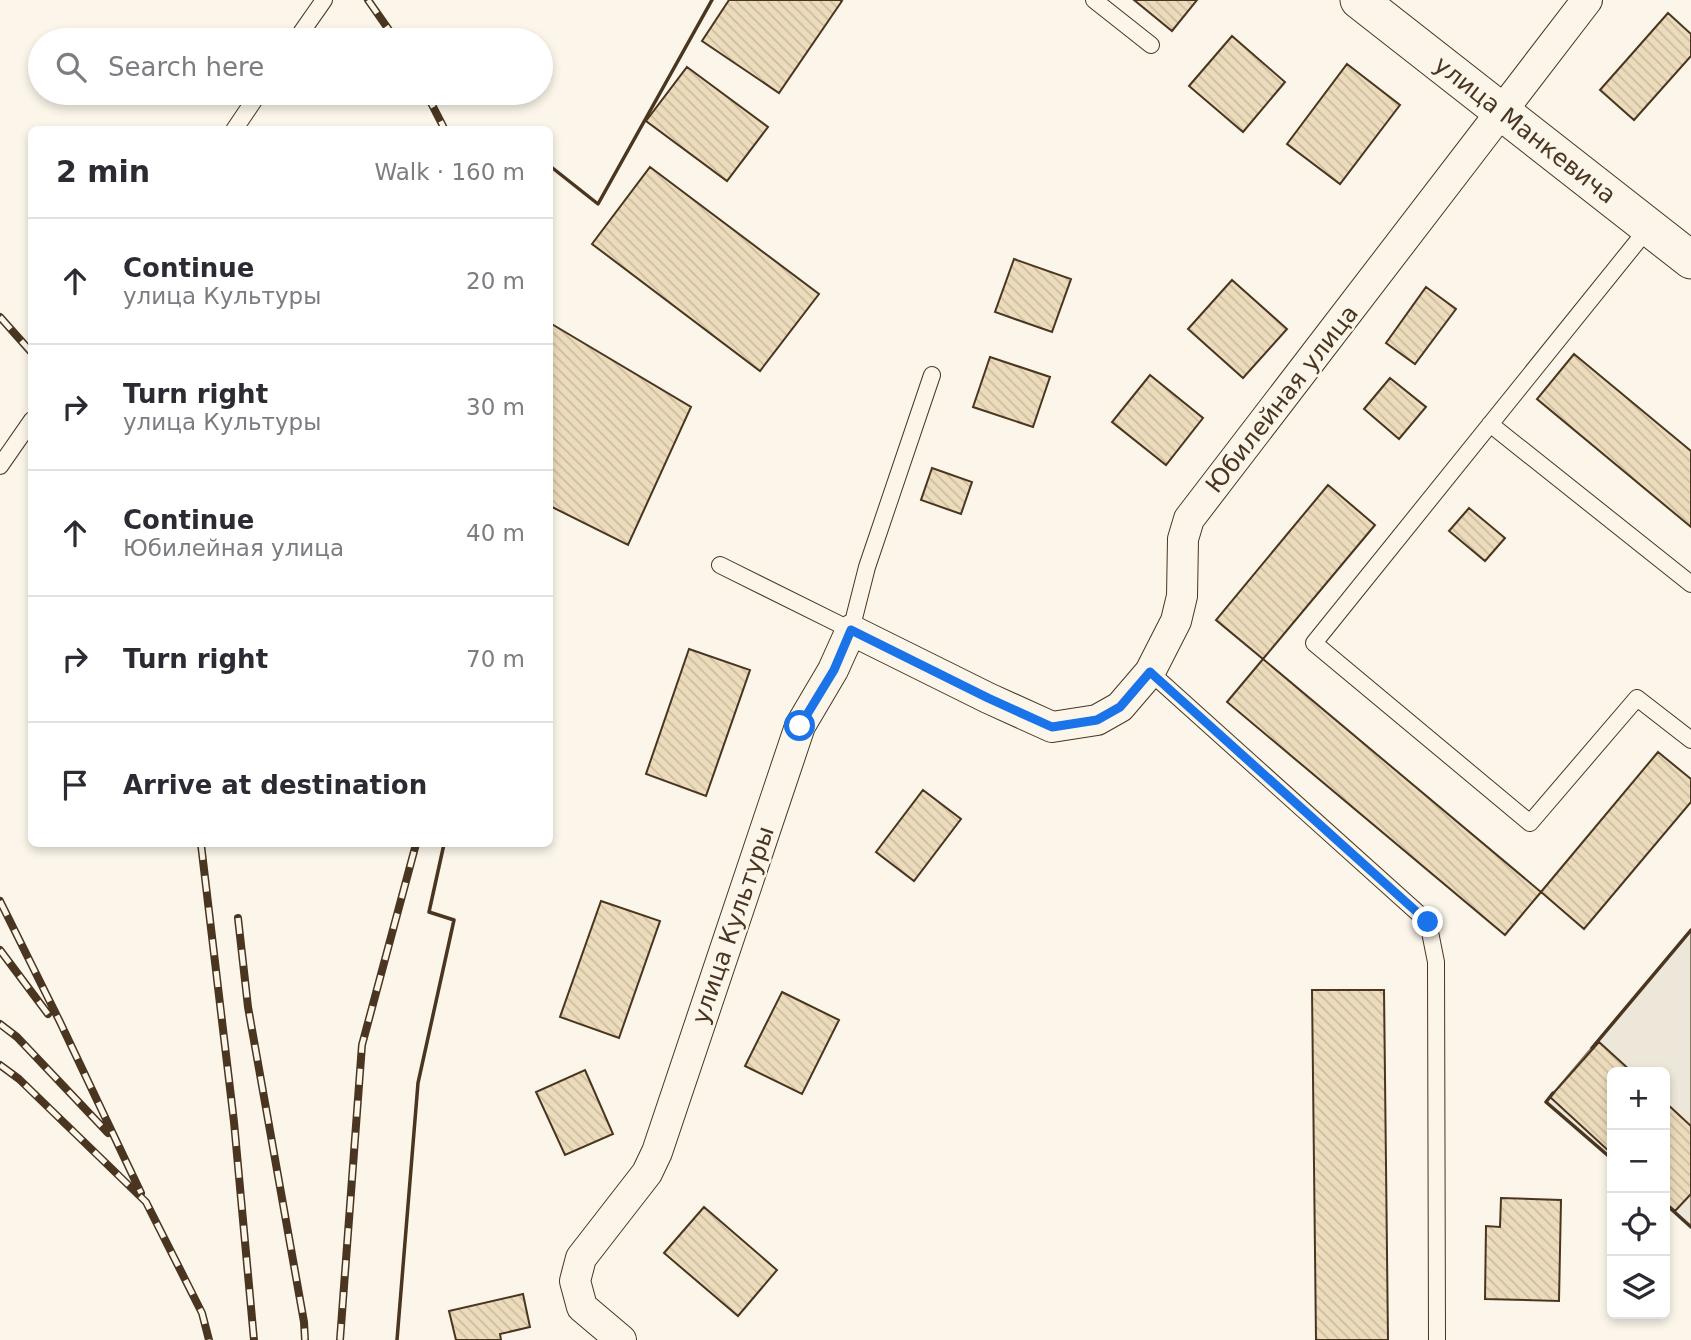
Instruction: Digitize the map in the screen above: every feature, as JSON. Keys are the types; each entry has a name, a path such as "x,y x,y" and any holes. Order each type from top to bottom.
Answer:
{"street":[{"name":"улица Манкевича","path":"1359,0 1691,260"},
{"name":"Юбилейная улица","path":"851,630 1052,727 1097,720 1120,707 1150,672 1176,621 1182,596 1183,539 1189,519 1587,0"},
{"name":"улица Культуры","path":"621,1340 582,1307 575,1281 581,1258 647,1173 657,1152 800,726 834,670 851,630"}],"lane":[{"path":"304,28 324,0"},
{"path":"1094,0 1151,46"},
{"path":"237,126 251,105"},
{"path":"1649,227 1314,643 1530,823 1637,698 1691,740"},
{"path":"720,565 851,630 867,567 932,375"},
{"path":"1490,424 1691,584"},
{"path":"0,466 28,426"},
{"path":"1150,672 1428,922 1436,962 1437,1340"}],"shaded area":[{"path":"1691,930 1691,1227 1670,1208 1670,1067 1607,1067 1607,1155 1546,1102"}],"building":[{"path":"729,0 842,1 779,93 702,41"},
{"path":"1134,0 1197,0 1172,31"},
{"path":"1668,13 1691,34 1691,56 1634,120 1600,90"},
{"path":"1232,36 1285,82 1243,132 1189,86"},
{"path":"1347,64 1400,105 1340,184 1287,144"},
{"path":"687,67 768,127 727,181 646,121"},
{"path":"650,167 819,294 760,371 592,244"},
{"path":"1014,259 1071,279 1052,332 995,312"},
{"path":"1232,280 1287,329 1243,378 1188,329"},
{"path":"1426,287 1456,309 1415,364 1386,343"},
{"path":"553,325 691,407 628,545 553,508"},
{"path":"1574,354 1691,451 1691,527 1537,399"},
{"path":"990,357 1050,377 1033,427 973,407"},
{"path":"1150,375 1203,418 1166,465 1112,422"},
{"path":"1390,378 1426,407 1399,439 1364,409"},
{"path":"932,468 972,482 961,514 921,500"},
{"path":"1328,485 1375,525 1263,659 1216,620"},
{"path":"1469,508 1505,538 1485,561 1449,531"},
{"path":"689,649 750,670 706,796 646,774"},
{"path":"1263,659 1541,892 1505,935 1227,702"},
{"path":"1658,752 1691,779 1691,802 1584,929 1541,892"},
{"path":"923,790 961,819 914,881 876,852"},
{"path":"601,901 660,921 619,1038 560,1017"},
{"path":"1312,990 1384,990 1388,1340 1316,1340"},
{"path":"782,992 839,1020 802,1094 745,1066"},
{"path":"1599,1042 1626,1067 1607,1067 1607,1149 1550,1097"},
{"path":"585,1070 613,1134 565,1155 536,1092"},
{"path":"1670,1107 1691,1126 1691,1194 1675,1211 1670,1206"},
{"path":"1501,1198 1561,1200 1559,1301 1485,1299 1486,1226 1500,1227"},
{"path":"704,1207 777,1270 738,1316 664,1253"},
{"path":"523,1294 530,1327 500,1334 501,1340 456,1340 449,1311"}],"railway":[{"path":"368,0 388,28"},
{"path":"432,105 443,126"},
{"path":"0,317 28,348"},
{"path":"201,847 234,1122 254,1340"},
{"path":"340,1340 362,1045 415,847"},
{"path":"0,901 141,1193"},
{"path":"238,918 248,1007 305,1340"},
{"path":"0,950 48,1014"},
{"path":"0,1024 17,1037 108,1133"},
{"path":"0,1065 19,1079 146,1202 202,1313 209,1340"}],"wall":[{"path":"553,168 598,204 712,0"},
{"path":"397,1340 418,1083 454,920 429,912 443,847"},
{"path":"1592,1048 1691,930"},
{"path":"1553,1093 1546,1102 1607,1155"},
{"path":"1670,1208 1691,1227"}],"route":[{"path":"800,726 834,670 851,630 1052,727 1097,720 1120,707 1150,672 1428,922"}]}
